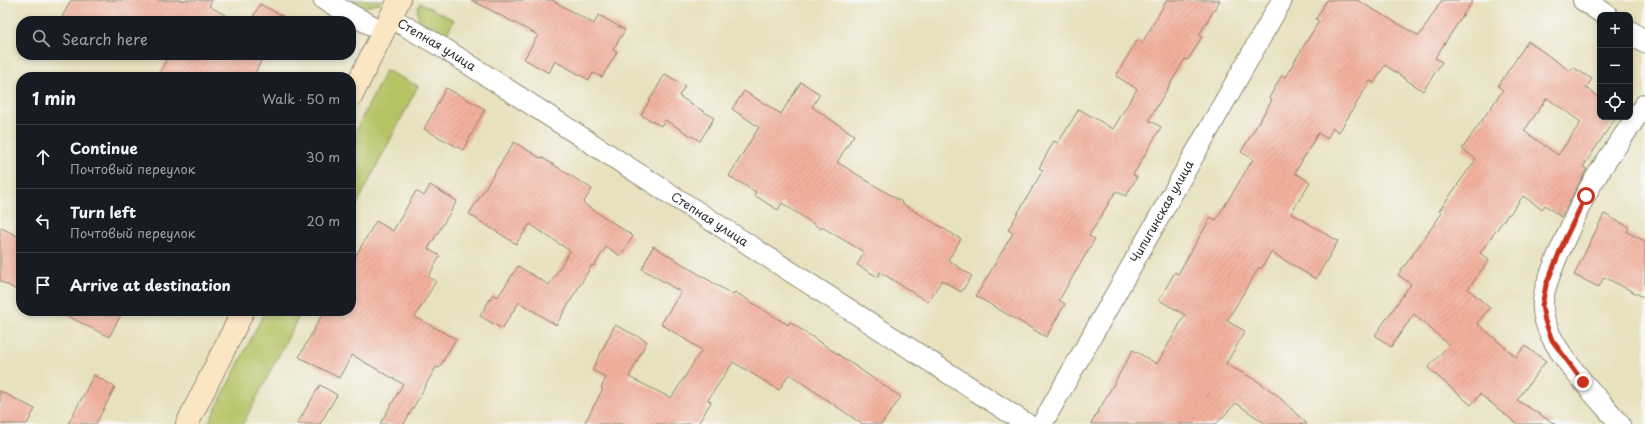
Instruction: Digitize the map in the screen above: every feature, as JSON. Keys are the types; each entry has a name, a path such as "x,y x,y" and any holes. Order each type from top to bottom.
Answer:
{"main road":[{"path":"356,87 391,17"},
{"path":"187,424 241,316"}],"street":[{"name":"Степная улица","path":"324,0 391,17 445,49 1027,424"},
{"name":"Чипигинская улица","path":"1042,424 1282,0"},
{"path":"1584,0 1602,12"},
{"path":"1633,34 1645,42"},
{"path":"1620,424 1583,382 1552,340 1545,321 1542,306 1546,285 1565,239 1586,196 1645,104"}],"green space":[{"path":"352,0 382,0 380,3 365,7"},
{"path":"420,3 454,20 445,37 419,24 417,10"},
{"path":"386,70 418,86 356,206 356,130"},
{"path":"262,316 299,316 243,424 208,424"}],"building":[{"path":"71,0 212,0 209,6 227,16 63,16"},
{"path":"471,0 552,0 594,24 599,15 625,30 613,50 617,52 602,77 593,73 589,80 555,61 549,73 524,59 538,35"},
{"path":"1167,0 1220,0 1199,35 1202,37 1188,60 1185,59 1149,120 1161,127 1133,175 1137,177 1126,196 1116,191 1089,236 1095,239 1059,300 1065,304 1046,337 976,296 1013,233 1008,230 1043,170 1039,168 1054,141 1058,143 1079,109 1113,129 1137,89 1116,76 1137,40 1142,43"},
{"path":"1327,0 1357,0 1419,36 1442,0 1473,0 1435,58 1442,62 1423,91 1385,65 1374,83 1370,81 1339,132 1333,128 1327,139 1318,133 1295,173 1310,182 1291,213 1338,241 1316,279 1271,252 1261,269 1259,267 1227,321 1245,331 1226,364 1259,382 1277,395 1307,424 1266,424 1236,403 1216,424 1091,424 1133,350 1157,364 1185,315 1159,300 1175,272 1178,274 1211,217 1216,220 1253,159 1241,152 1272,100 1269,98 1282,75 1285,77 1319,21 1316,19"},
{"path":"260,4 283,16 254,16"},
{"path":"1528,41 1570,71 1573,67 1592,79 1586,88 1597,96 1597,120 1614,120 1583,167 1587,169 1561,217 1545,205 1542,209 1523,196 1480,253 1489,260 1468,289 1490,308 1477,323 1516,357 1525,346 1546,361 1517,400 1555,424 1517,424 1480,394 1471,405 1428,368 1449,345 1414,314 1391,347 1375,335 1411,284 1398,275 1442,213 1439,211 1476,159 1462,149 1503,90 1498,86","holes":["1547,98 1581,122 1558,155 1524,131"]},
{"path":"166,60 262,60 256,72 160,72"},
{"path":"665,74 685,86 679,96 714,118 700,141 665,120 661,126 641,115"},
{"path":"801,82 820,94 812,107 854,135 837,162 961,239 948,260 972,276 961,292 942,280 928,302 880,272 878,277 857,265 864,252 822,227 821,229 782,203 778,210 754,195 756,192 729,176 759,127 732,109 744,91 781,114"},
{"path":"446,88 485,109 463,150 424,129"},
{"path":"514,142 592,189 583,203 633,236 621,256 606,247 594,266 592,265 556,325 519,302 502,329 480,316 493,294 498,297 518,266 549,285 570,251 530,224 516,244 469,214"},
{"path":"430,185 457,201 428,249 440,256 428,277 436,281 415,317 456,339 439,368 436,367 404,424 380,424 403,384 352,355 339,378 299,357 321,316 356,316 356,255 376,221 393,231 416,191 424,196"},
{"path":"1604,214 1629,227 1627,232 1645,241 1645,298 1604,277 1599,287 1574,275"},
{"path":"0,227 16,235 16,289 0,281"},
{"path":"653,246 733,295 735,292 788,325 790,322 901,397 882,424 862,424 789,374 779,390 733,362 708,400 711,402 698,424 584,424 603,389 601,388 606,377 592,370 615,325 647,341 629,377 671,398 702,350 661,324 681,292 642,269"},
{"path":"68,316 120,316 109,337"},
{"path":"94,375 115,387 96,424 68,424"},
{"path":"320,385 337,395 320,424 297,424"},
{"path":"0,391 35,409 27,424 0,424"}],"route":[{"path":"1583,382 1552,340 1545,321 1542,306 1546,285 1565,239 1586,196"}]}
